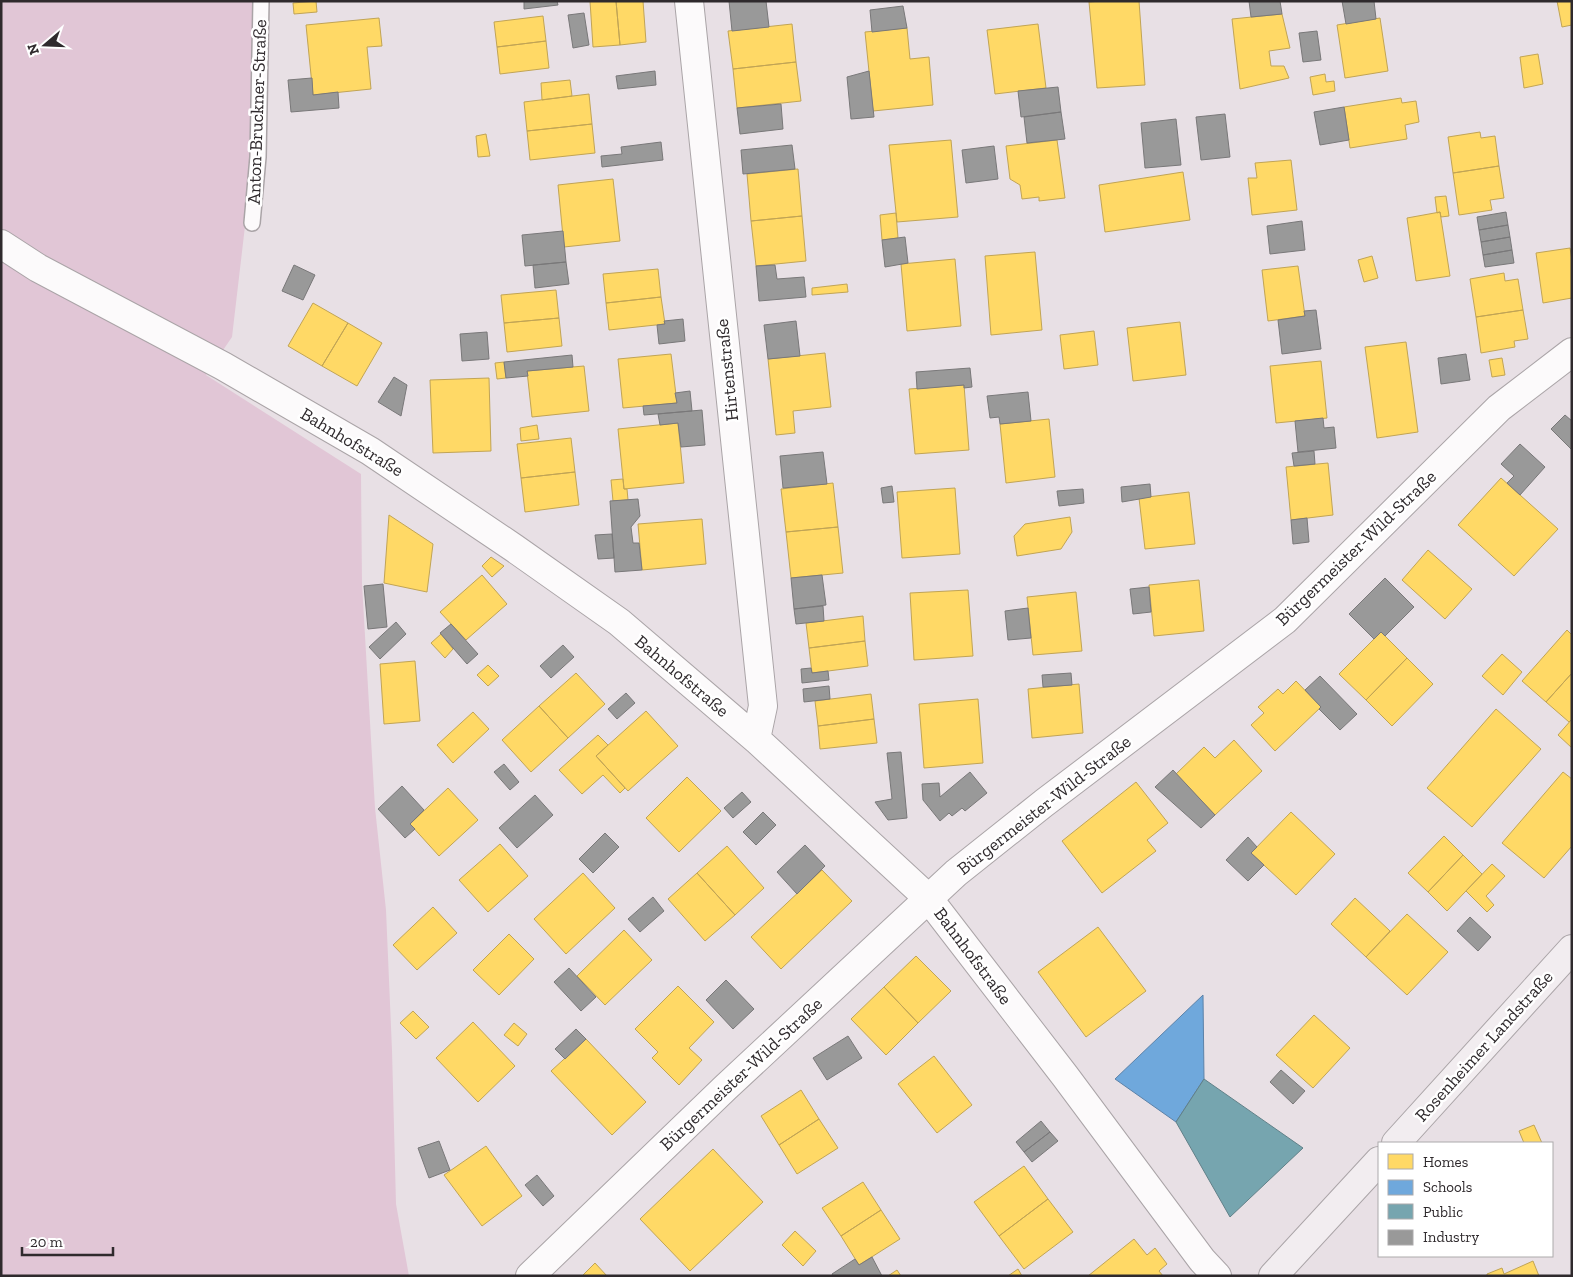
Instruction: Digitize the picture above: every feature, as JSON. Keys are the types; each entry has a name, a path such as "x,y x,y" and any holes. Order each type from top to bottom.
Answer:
{"main road":[{"name":"Rosenheimer Landstraße","path":"1397,1142 1572,949"},
{"path":"1273,1276 1378,1162"}],"street":[{"name":"Hirtenstraße","path":"689,1 763,706 756,739"},
{"name":"Bahnhofstraße","path":"1,244 38,268 224,366 370,451 514,548 619,622 756,739 928,898 1065,1076 1202,1260 1217,1276"},
{"name":"Bürgermeister-Wild-Straße","path":"530,1276 725,1088 956,873 1285,620 1498,408 1572,352"}],"lane":[{"name":"Anton-Bruckner-Straße","path":"252,223 258,158 261,1"}],"shaded area":[{"path":"1,1 254,1 253,158 232,337 206,375 361,474 362,584 375,808 386,910 396,1204 409,1276 1,1276"}],"building: Homes":[{"path":"316,1 317,12 294,14 293,3"},
{"path":"590,1 616,1 620,45 593,47"},
{"path":"616,1 643,1 646,42 620,45"},
{"path":"1139,1 1145,85 1097,88 1089,2"},
{"path":"1557,1 1572,1 1572,25 1562,27"},
{"path":"1282,14 1290,48 1269,51 1271,66 1284,66 1289,78 1240,89 1232,19"},
{"path":"543,16 546,41 497,47 494,22"},
{"path":"379,18 382,46 367,47 371,89 313,95 306,25"},
{"path":"1380,18 1388,71 1345,78 1337,25"},
{"path":"792,24 796,62 733,69 728,31"},
{"path":"1038,24 1046,88 995,94 987,30"},
{"path":"907,28 910,59 929,57 933,105 873,111 865,32"},
{"path":"546,41 549,68 500,74 497,47"},
{"path":"1538,54 1543,84 1524,88 1520,57"},
{"path":"796,62 801,101 737,108 733,69"},
{"path":"1325,74 1326,82 1334,81 1335,91 1313,95 1310,77"},
{"path":"570,80 572,96 542,100 541,83"},
{"path":"589,94 592,124 527,131 524,102"},
{"path":"1401,98 1402,103 1416,101 1419,122 1405,125 1407,139 1350,148 1344,107"},
{"path":"592,124 595,153 530,160 527,131"},
{"path":"1480,132 1481,138 1495,136 1499,166 1453,173 1448,137"},
{"path":"486,134 490,156 478,157 476,136"},
{"path":"951,140 958,217 897,222 889,145"},
{"path":"1057,140 1065,198 1039,201 1039,197 1022,199 1020,185 1010,179 1006,146"},
{"path":"1291,160 1297,210 1252,215 1248,178 1257,178 1255,163"},
{"path":"1499,166 1504,198 1490,200 1492,210 1459,215 1453,173"},
{"path":"798,169 802,216 751,221 747,174"},
{"path":"1183,172 1190,220 1105,232 1099,185"},
{"path":"613,179 620,241 564,247 558,185"},
{"path":"1446,196 1449,216 1441,217 1440,212 1437,213 1435,197"},
{"path":"1440,212 1450,276 1416,281 1407,218"},
{"path":"896,213 898,238 882,240 880,215"},
{"path":"802,216 806,261 756,266 751,221"},
{"path":"1570,248 1572,260 1572,298 1543,303 1536,253"},
{"path":"1035,252 1042,330 991,335 985,256"},
{"path":"1372,256 1378,278 1364,282 1358,260"},
{"path":"955,259 961,326 907,331 901,264"},
{"path":"1298,266 1305,316 1268,321 1262,270"},
{"path":"658,269 661,297 606,303 603,274"},
{"path":"1504,273 1505,281 1518,279 1523,310 1476,317 1470,279"},
{"path":"847,284 848,292 812,295 812,288"},
{"path":"556,290 559,318 504,323 501,295"},
{"path":"661,297 665,324 609,330 606,303"},
{"path":"313,303 348,323 322,366 288,346"},
{"path":"1523,310 1528,339 1514,341 1515,347 1481,353 1476,317"},
{"path":"559,318 562,346 507,352 504,323"},
{"path":"1180,322 1186,375 1133,381 1127,328"},
{"path":"348,323 382,343 357,386 322,366"},
{"path":"1094,331 1098,365 1064,369 1060,335"},
{"path":"1406,342 1418,432 1377,438 1365,347"},
{"path":"825,353 831,407 793,411 795,433 776,435 768,359"},
{"path":"671,354 677,403 623,408 618,359"},
{"path":"1502,358 1505,375 1492,377 1489,360"},
{"path":"1321,361 1327,418 1276,423 1270,366"},
{"path":"504,362 506,378 497,379 495,363"},
{"path":"584,366 589,411 532,417 527,371"},
{"path":"489,378 491,451 433,453 430,380"},
{"path":"964,385 969,450 915,454 909,389"},
{"path":"1049,419 1055,477 1006,483 1000,424"},
{"path":"678,423 684,483 624,489 618,429"},
{"path":"537,425 539,439 521,441 520,428"},
{"path":"571,438 575,472 521,478 517,444"},
{"path":"1328,463 1333,515 1291,520 1286,467"},
{"path":"575,472 579,505 525,512 521,478"},
{"path":"1501,478 1558,529 1514,576 1458,525"},
{"path":"623,479 624,489 627,489 628,500 613,501 611,480"},
{"path":"833,483 838,527 786,532 781,489"},
{"path":"955,488 960,554 902,558 897,492"},
{"path":"1189,492 1195,544 1145,549 1139,498"},
{"path":"389,515 433,544 427,592 384,583"},
{"path":"1070,517 1072,532 1061,549 1017,556 1014,536 1025,524"},
{"path":"702,519 706,564 642,570 638,524"},
{"path":"838,527 843,573 791,578 786,532"},
{"path":"1428,550 1472,589 1445,619 1402,580"},
{"path":"491,557 504,566 492,577 482,566"},
{"path":"482,575 507,604 466,640 440,612"},
{"path":"1199,580 1204,631 1154,636 1149,585"},
{"path":"968,590 973,656 914,660 910,593"},
{"path":"1076,592 1082,651 1033,655 1027,597"},
{"path":"863,616 865,641 809,648 806,623"},
{"path":"1567,630 1572,635 1572,673 1546,702 1522,681"},
{"path":"1381,632 1407,658 1366,700 1339,674"},
{"path":"441,634 453,649 445,658 431,643"},
{"path":"865,641 868,666 812,673 809,648"},
{"path":"1502,654 1522,672 1503,695 1482,676"},
{"path":"1407,658 1433,684 1392,726 1366,700"},
{"path":"415,661 420,721 384,724 380,664"},
{"path":"488,665 499,676 488,686 477,675"},
{"path":"576,673 605,704 568,738 539,706"},
{"path":"1572,673 1572,719 1569,722 1546,702"},
{"path":"1296,681 1321,707 1275,751 1251,725 1264,713 1258,707 1278,689 1283,694"},
{"path":"1079,684 1083,733 1032,738 1028,689"},
{"path":"871,694 874,719 818,726 815,701"},
{"path":"978,699 983,763 924,768 919,704"},
{"path":"539,706 568,738 531,772 502,740"},
{"path":"1496,709 1541,749 1472,827 1427,788"},
{"path":"646,711 678,746 628,791 596,756"},
{"path":"473,712 489,729 453,763 437,745"},
{"path":"874,719 877,743 820,749 818,726"},
{"path":"1572,719 1572,748 1558,735"},
{"path":"598,735 608,745 596,756 625,788 620,793 603,775 582,794 559,770"},
{"path":"1234,740 1262,771 1215,815 1176,774 1204,747 1215,758"},
{"path":"1563,772 1572,779 1572,846 1544,878 1502,843"},
{"path":"687,777 721,811 679,852 646,818"},
{"path":"1136,782 1168,823 1147,840 1156,851 1102,893 1062,841"},
{"path":"448,788 478,820 439,856 410,824"},
{"path":"1291,812 1335,854 1296,895 1251,853"},
{"path":"1444,836 1463,855 1428,892 1408,873"},
{"path":"500,844 528,876 488,912 459,880"},
{"path":"727,846 764,888 735,915 697,873"},
{"path":"1463,855 1482,874 1447,911 1428,892"},
{"path":"1492,864 1505,876 1486,896 1494,905 1487,912 1466,891"},
{"path":"822,870 852,901 781,969 751,937"},
{"path":"583,873 615,908 566,954 534,919"},
{"path":"697,873 735,915 705,941 668,899"},
{"path":"1355,898 1390,931 1366,957 1331,924"},
{"path":"433,907 457,933 417,970 393,945"},
{"path":"1407,914 1448,952 1407,995 1366,957"},
{"path":"1098,927 1146,991 1086,1037 1038,972"},
{"path":"624,930 652,960 605,1005 577,976"},
{"path":"509,934 534,959 499,995 473,970"},
{"path":"916,956 951,991 918,1023 884,987"},
{"path":"678,986 714,1022 689,1048 702,1060 679,1085 652,1058 658,1052 635,1029"},
{"path":"884,987 918,1023 886,1055 851,1019"},
{"path":"413,1011 429,1027 416,1039 400,1023"},
{"path":"1314,1015 1350,1048 1313,1088 1276,1055"},
{"path":"473,1022 515,1066 478,1102 436,1058"},
{"path":"514,1023 527,1034 518,1046 504,1035"},
{"path":"586,1039 646,1102 612,1135 551,1071"},
{"path":"934,1056 972,1105 937,1133 898,1084"},
{"path":"801,1090 819,1119 779,1145 761,1116"},
{"path":"819,1119 838,1148 797,1174 779,1145"},
{"path":"1534,1125 1542,1142 1524,1142 1519,1131"},
{"path":"486,1146 522,1196 482,1226 444,1175"},
{"path":"713,1149 763,1202 690,1271 640,1219"},
{"path":"1024,1166 1048,1199 999,1236 974,1202"},
{"path":"863,1182 881,1210 841,1236 822,1208"},
{"path":"1048,1199 1073,1232 1024,1269 999,1236"},
{"path":"881,1210 900,1239 859,1265 841,1236"},
{"path":"795,1231 816,1251 803,1266 782,1245"},
{"path":"1134,1239 1147,1255 1155,1248 1167,1264 1159,1271 1163,1276 1088,1276"},
{"path":"1533,1261 1539,1276 1487,1276 1487,1274 1502,1268 1504,1274"},
{"path":"595,1263 607,1276 582,1276"},
{"path":"1018,1269 1022,1276 1008,1276"},
{"path":"897,1270 901,1276 888,1276"}],"building: Schools":[{"path":"1203,995 1204,1079 1176,1122 1115,1079"}],"building: Public":[{"path":"1204,1079 1303,1148 1230,1217 1176,1122"}],"building: Industry":[{"path":"524,1 557,1 558,5 524,9"},
{"path":"729,1 766,1 769,27 732,31"},
{"path":"1249,1 1280,1 1282,14 1251,17"},
{"path":"1342,1 1374,1 1376,19 1346,24"},
{"path":"903,6 907,28 872,32 870,10"},
{"path":"584,13 589,45 573,48 568,15"},
{"path":"1317,31 1321,60 1303,62 1299,33"},
{"path":"655,71 656,85 618,89 616,76"},
{"path":"869,71 874,117 851,119 847,77"},
{"path":"312,78 313,95 338,92 339,108 291,112 288,80"},
{"path":"1058,87 1061,112 1021,117 1018,91"},
{"path":"781,104 783,129 740,134 737,108"},
{"path":"1344,107 1349,140 1320,145 1314,112"},
{"path":"1061,112 1065,139 1027,143 1024,117"},
{"path":"1225,114 1230,157 1201,160 1196,117"},
{"path":"1176,119 1181,165 1145,168 1141,123"},
{"path":"661,142 663,160 602,167 601,156 622,154 621,147"},
{"path":"792,145 795,169 743,174 741,150"},
{"path":"994,146 998,179 966,183 962,150"},
{"path":"1506,212 1508,225 1479,230 1477,217"},
{"path":"1302,221 1305,250 1270,254 1267,226"},
{"path":"1508,225 1510,237 1481,242 1479,230"},
{"path":"563,231 566,262 525,266 522,235"},
{"path":"905,237 908,263 885,267 882,240"},
{"path":"1510,237 1512,250 1483,255 1481,242"},
{"path":"1512,250 1514,263 1485,267 1483,255"},
{"path":"566,262 569,284 535,288 533,265"},
{"path":"294,265 315,275 303,300 282,291"},
{"path":"775,265 777,279 804,277 806,297 759,301 756,266"},
{"path":"1316,310 1321,349 1282,354 1278,320 1305,316 1304,311"},
{"path":"683,319 685,341 659,344 657,325 665,324 664,321"},
{"path":"796,321 800,356 768,359 764,325"},
{"path":"487,332 489,359 462,361 460,334"},
{"path":"1466,354 1470,380 1441,384 1438,358"},
{"path":"572,355 573,367 527,371 528,376 506,378 504,362"},
{"path":"970,368 972,387 964,388 964,385 917,389 916,372"},
{"path":"394,377 407,385 401,416 378,402"},
{"path":"690,391 692,411 644,415 643,406 677,403 675,393"},
{"path":"1028,392 1031,421 1000,424 999,417 990,418 987,396"},
{"path":"702,410 705,445 681,447 678,423 660,425 658,414"},
{"path":"1565,415 1572,421 1572,450 1551,429"},
{"path":"1323,418 1324,428 1334,427 1336,448 1298,452 1295,421"},
{"path":"1520,444 1545,467 1520,495 1507,483 1514,476 1501,464"},
{"path":"1314,451 1315,464 1294,466 1292,453"},
{"path":"823,452 827,484 783,488 780,456"},
{"path":"1150,484 1151,497 1122,502 1121,487"},
{"path":"892,486 894,502 883,503 881,488"},
{"path":"1083,489 1084,503 1059,506 1057,491"},
{"path":"638,499 640,516 631,527 633,543 639,543 642,570 615,572 610,501"},
{"path":"1307,518 1309,542 1293,544 1291,520"},
{"path":"612,534 614,558 598,559 595,535"},
{"path":"822,575 826,605 794,609 791,578"},
{"path":"1385,578 1414,607 1385,636 1381,632 1374,639 1349,614"},
{"path":"383,584 387,627 368,629 364,586"},
{"path":"1149,587 1151,612 1133,614 1130,589"},
{"path":"823,606 824,621 796,624 794,609"},
{"path":"1028,608 1031,638 1008,640 1005,611"},
{"path":"396,622 406,634 380,659 369,647"},
{"path":"451,624 478,654 467,664 440,633"},
{"path":"563,645 574,657 551,678 540,666"},
{"path":"811,668 812,673 828,671 829,680 802,683 801,669"},
{"path":"1071,673 1072,685 1043,687 1042,675"},
{"path":"1320,676 1357,714 1340,730 1319,709 1321,707 1305,690"},
{"path":"829,686 830,699 804,702 803,689"},
{"path":"626,693 635,703 617,719 608,709"},
{"path":"901,752 907,818 888,820 875,802 892,799 887,753"},
{"path":"504,764 519,782 510,790 494,772"},
{"path":"1173,770 1215,815 1201,828 1155,787"},
{"path":"970,772 987,793 965,811 962,808 952,816 949,813 940,821 923,800 922,784 939,783 940,797"},
{"path":"402,786 424,810 410,824 415,829 405,838 378,809"},
{"path":"742,792 751,802 733,818 724,808"},
{"path":"535,795 553,815 517,848 499,828"},
{"path":"763,812 776,825 756,845 743,832"},
{"path":"605,833 619,847 593,873 579,859"},
{"path":"1248,837 1257,847 1251,853 1264,865 1248,881 1226,860"},
{"path":"805,845 825,866 797,894 777,872"},
{"path":"653,897 664,911 640,932 628,919"},
{"path":"1470,917 1491,937 1478,951 1457,931"},
{"path":"569,968 596,997 581,1011 554,982"},
{"path":"726,980 754,1009 733,1029 706,1000"},
{"path":"576,1029 586,1039 565,1059 555,1049"},
{"path":"848,1036 862,1058 827,1080 813,1058"},
{"path":"1281,1070 1305,1091 1293,1104 1270,1082"},
{"path":"1041,1121 1050,1132 1024,1152 1016,1142"},
{"path":"1050,1132 1058,1141 1032,1162 1024,1152"},
{"path":"439,1141 450,1170 429,1178 418,1148"},
{"path":"537,1175 554,1196 543,1206 525,1185"},
{"path":"872,1257 882,1276 833,1276 832,1274 855,1259 859,1265"}]}
